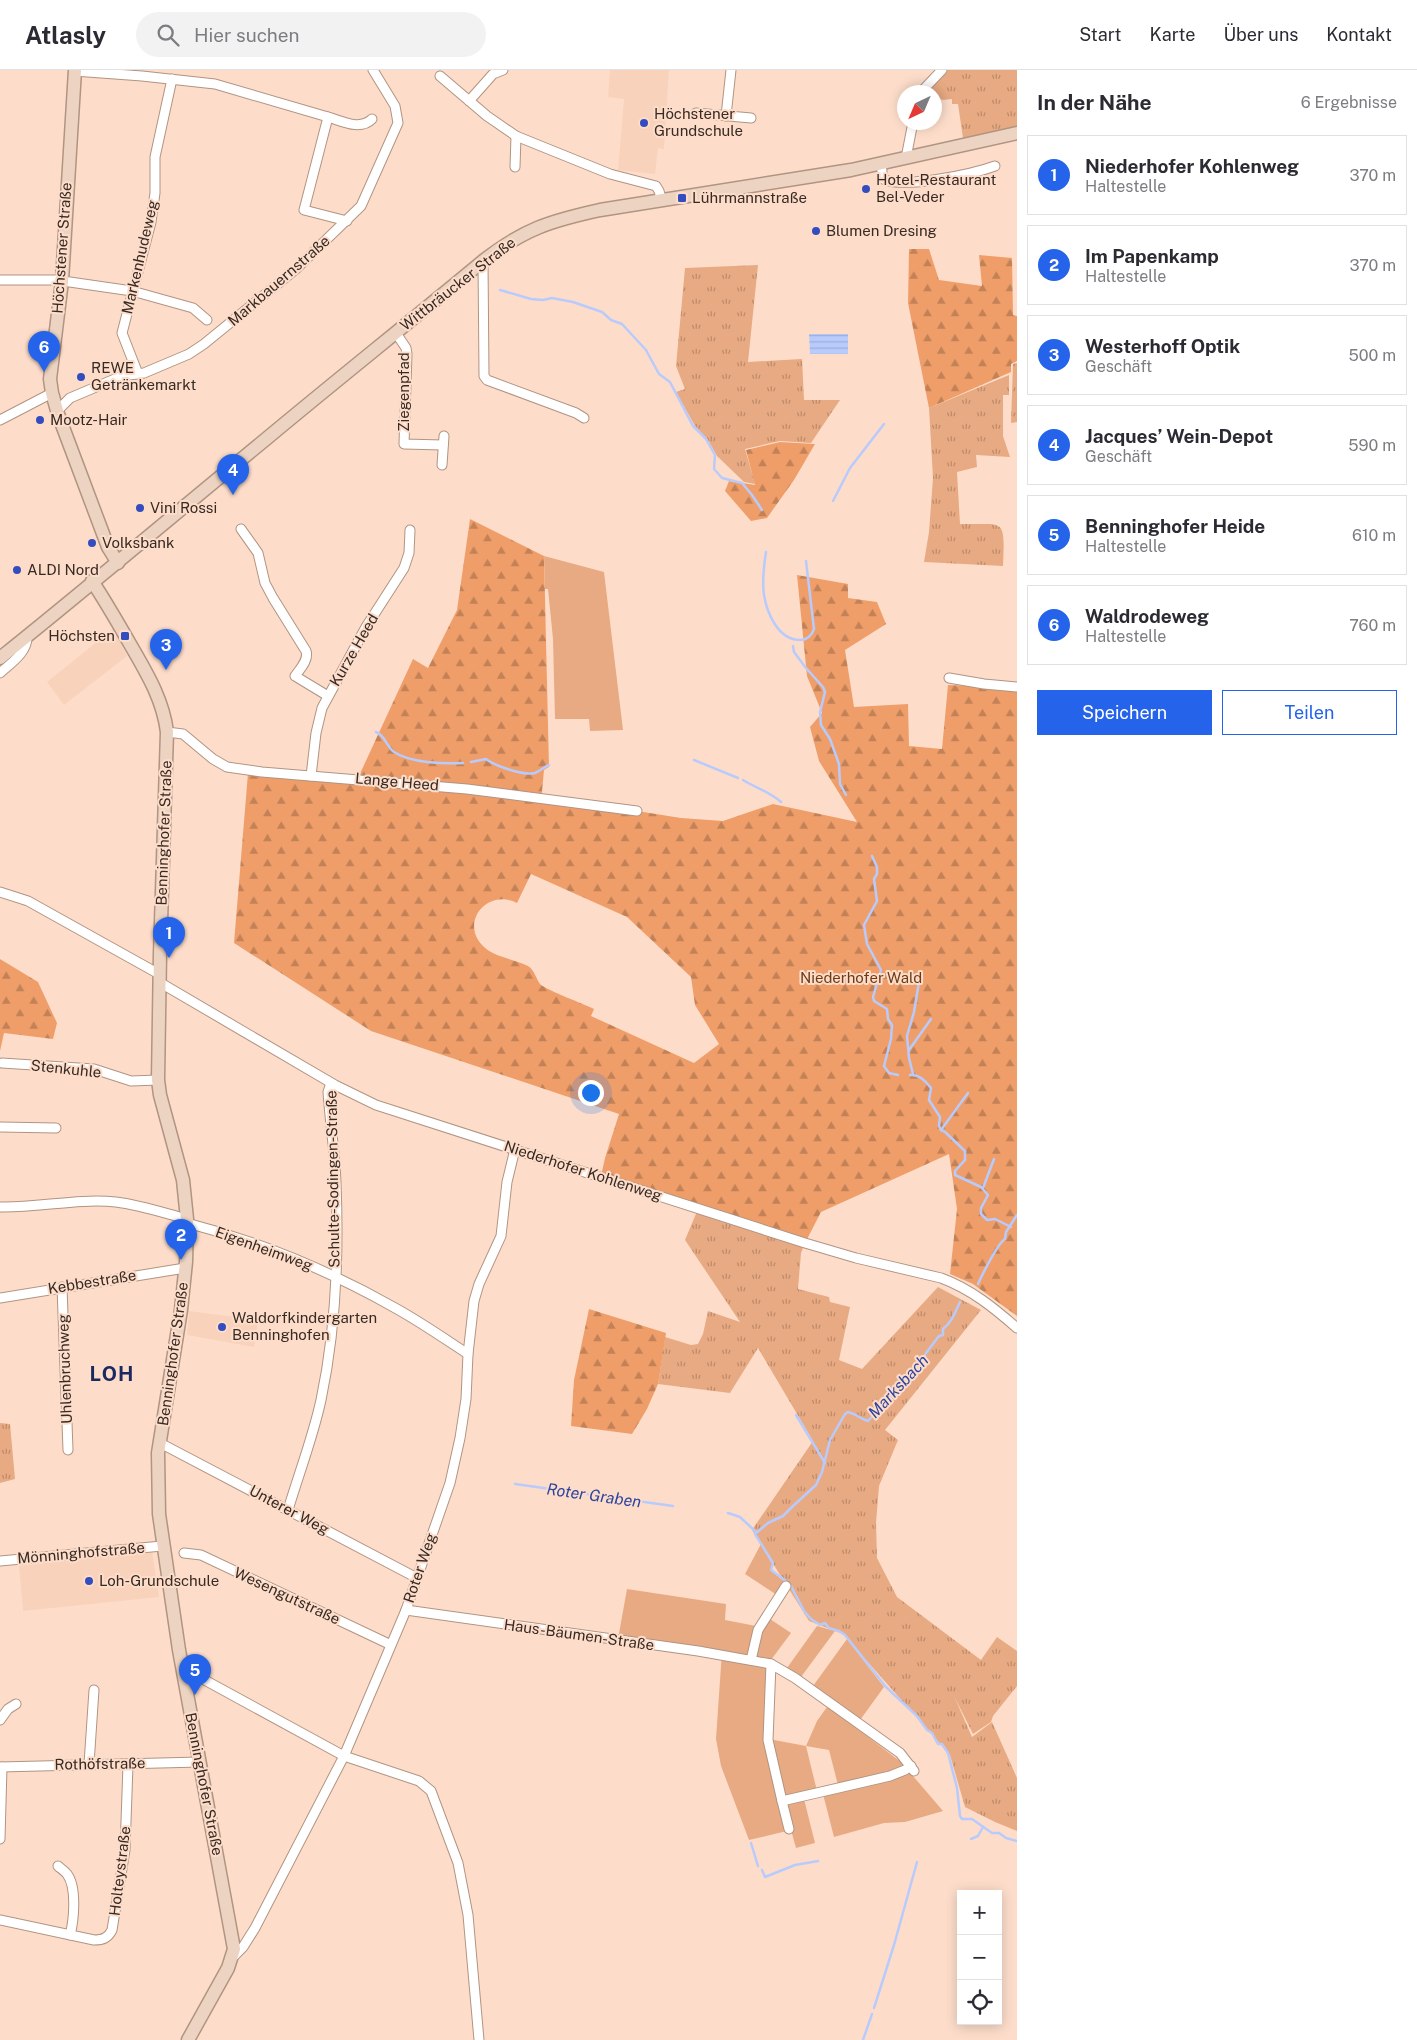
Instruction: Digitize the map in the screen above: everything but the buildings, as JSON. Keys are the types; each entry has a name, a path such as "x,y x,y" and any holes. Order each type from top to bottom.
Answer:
{"main road":[{"name":"Höchstener Straße","path":"74,70 62,280 51,365 52,393 108,547 118,563"},
{"name":"Wittbräucker Straße","path":"0,658 92,581 118,563 266,438 483,261 520,235 552,222 600,210 881,164 1017,133"},
{"name":"Benninghofer Straße","path":"92,581 108,604 153,686 163,708 167,732 159,978 158,1080 163,1107 183,1180 187,1221 185,1268 173,1363 160,1443 157,1486 162,1546 184,1677 233,1935 233,1957 188,2040"}],"street":[{"path":"74,70 214,84 359,126 368,124 372,119"},
{"name":"Markbauernstraße","path":"57,411 70,398 122,376 144,373 189,354 213,338 296,269 361,206 398,123 396,106 373,70"},
{"path":"469,100 493,74 503,70"},
{"path":"726,116 730,70"},
{"path":"928,85 942,70"},
{"path":"440,76 487,116 516,136 610,174 656,186 660,191 662,201"},
{"name":"Markenhudeweg","path":"138,374 122,333 151,222 155,193 155,157 172,79"},
{"path":"696,113 751,118"},
{"path":"328,117 304,210 347,221"},
{"path":"906,158 911,130"},
{"path":"515,167 516,136"},
{"path":"881,164 883,179 889,182 925,181 995,166"},
{"path":"483,261 484,376 487,380 576,413 584,418"},
{"path":"0,280 62,280 132,291 192,308 207,320"},
{"name":"Ziegenpfad","path":"396,333 406,350 404,444 443,445"},
{"path":"0,420 52,393"},
{"path":"442,465 444,436"},
{"path":"241,529 258,553 265,583 306,651 306,660 295,676 328,696"},
{"name":"Kurze Heed","path":"311,776 316,733 322,708 366,627 404,568 409,553 410,530"},
{"name":"Wittbräucker Straße","path":"0,673 25,650 28,643 27,636"},
{"path":"949,678 1017,687"},
{"name":"Lange Heed","path":"167,732 183,734 213,759 227,766 311,776 467,789 637,811"},
{"name":"Niederhofer Kohlenweg","path":"0,892 36,906 159,978 331,1083 376,1105 832,1252 941,1278 979,1297 1017,1328"},
{"name":"Stenkuhle","path":"2,1063 94,1069 131,1081 158,1080"},
{"name":"Schulte-Sodingen-Straße","path":"288,1510 320,1401 330,1348 336,1276 336,1182 328,1092 331,1083"},
{"path":"0,1127 56,1128"},
{"name":"Roter Weg","path":"233,1957 243,1947 255,1928 344,1756 406,1610 450,1483 466,1399 468,1354 474,1301 479,1284 501,1236 507,1182 515,1149"},
{"name":"Eigenheimweg","path":"0,1207 81,1202 117,1202 187,1221 268,1248 336,1276 398,1310 468,1354"},
{"name":"Kebbestraße","path":"0,1298 185,1268"},
{"name":"Uhlenbruchweg","path":"62,1287 68,1450"},
{"name":"Unterer Weg","path":"160,1443 417,1578"},
{"name":"Mönninghofstraße","path":"0,1561 162,1546"},
{"name":"Wesengutstraße","path":"184,1553 201,1555 390,1644"},
{"path":"752,1660 758,1630 786,1586"},
{"name":"Haus-Bäumen-Straße","path":"406,1610 771,1664 795,1678 892,1748 912,1768 890,1776 782,1801"},
{"path":"771,1664 768,1740 789,1829"},
{"path":"184,1677 201,1678 344,1756 419,1781 431,1791 458,1863 468,1915 479,2040"},
{"path":"89,1764 94,1690"},
{"path":"0,1720 8,1709 16,1704"},
{"name":"Rothöfstraße","path":"1,1767 200,1762"},
{"name":"Holteystraße","path":"0,1920 99,1940 107,1938 112,1930 125,1850 128,1764"},
{"path":"0,1839 1,1767"},
{"path":"58,1866 68,1874 71,1885 74,1919 70,1935"}],"shaded area":[{"name":"Höchstener Grundschule","path":"610,70 669,70 664,149 658,148 655,174 618,170 624,99 608,97"},
{"path":"113,629 127,656 64,705 47,682"},
{"name":"Waldorfkindergarten Benninghofen","path":"189,1311 258,1320 254,1347 187,1335"},
{"name":"Loh-Grundschule","path":"152,1551 159,1597 23,1611 19,1566"}],"green space":[{"path":"945,70 1017,70 1017,133 964,145 958,104 952,104 952,99 942,100 942,85 931,85"},
{"path":"909,249 929,249 939,280 982,286 979,255 1012,258 1013,315 1017,316 1017,361 1011,364 1011,372 929,408 908,303"},
{"path":"758,265 748,362 802,359 804,400 840,400 811,443 780,441 745,449 755,484 744,482 717,456 708,440 695,426 676,392 685,389 676,366 685,268"},
{"path":"1017,363 1017,422 1011,423 1013,364"},
{"path":"1009,375 1009,395 1003,395 1003,436 1010,457 976,455 977,467 957,472 960,524 986,524 999,527 1003,538 1003,566 924,562 929,532 933,478 929,408"},
{"path":"780,442 815,444 794,480 767,518 751,521 725,491 729,481 755,485 746,450"},
{"name":"Niederhofer Wald","path":"470,519 544,556 549,767 544,770 541,802 723,821 773,804 857,822 819,761 810,727 822,713 807,676 797,575 848,584 848,598 877,602 886,624 845,650 854,707 908,704 909,746 942,749 948,685 1017,688 1017,1316 973,1284 950,1274 957,1209 949,1154 821,1212 805,1243 601,1176 619,1114 371,1031 234,943 248,773 358,778 413,659 428,668 457,610","holes":["531,874 627,917 691,977 695,1005 719,1044 694,1063 591,1016 594,1009 541,985 528,966 487,950 476,937 474,927 480,910 487,904 496,900 517,903"]},
{"path":"544,556 604,572 623,730 590,731 589,719 555,719 553,639 548,589 545,589"},
{"path":"0,959 38,982 57,1023 53,1039 4,1033 0,1051"},
{"path":"698,1209 805,1243 801,1253 798,1289 829,1297 830,1302 850,1307 839,1360 862,1369 938,1287 981,1310 885,1430 898,1440 879,1486 876,1523 877,1558 897,1597 981,1660 997,1637 1017,1651 1017,1686 993,1716 991,1722 973,1734 954,1696 972,1737 992,1722 1017,1778 1017,1831 965,1807 950,1755 843,1634 809,1621 752,1530 813,1441 758,1348 730,1393 658,1384 665,1337 691,1345 698,1344 703,1334 708,1311 740,1322 685,1240"},
{"path":"589,1309 666,1333 658,1384 647,1409 632,1434 571,1426 574,1380"},
{"path":"0,1423 10,1424 15,1479 0,1483"},
{"path":"761,1544 772,1564 771,1570 785,1582 777,1595 745,1574"},
{"path":"627,1589 726,1604 725,1620 756,1626 767,1617 791,1633 765,1668 769,1674 769,1739 806,1746 817,1791 803,1795 815,1843 796,1848 791,1830 749,1840 721,1766 716,1739 722,1651 618,1639"},
{"path":"817,1626 835,1631 801,1677 787,1668"},
{"path":"847,1639 884,1687 855,1727 901,1762 943,1811 905,1822 884,1823 834,1837 823,1794 839,1789 829,1750 806,1746 817,1721 832,1700 813,1686"}],"water":[{"path":"809,334 848,334 848,354 810,354"}],"waterway":[{"path":"500,290 531,299 543,300 552,298 573,302 602,312 611,320 622,324 646,350 659,374 670,382 693,426 706,439 715,455 714,469 722,478 742,483 762,510"},
{"name":"Marksbach","path":"833,501 850,468 884,424"},
{"name":"Marksbach","path":"766,552 763,585 768,610 780,631 792,639 805,639 809,637 814,629 806,561"},
{"name":"Marksbach","path":"793,646 794,652 825,692 820,712 821,725 830,739 839,764 840,784 846,795"},
{"name":"Lange Heed","path":"376,732 379,733 391,750 409,759 427,762 463,763"},
{"name":"Lange Heed","path":"471,762 486,759 510,770 530,774 549,765"},
{"name":"Lange Heed","path":"694,760 738,778"},
{"name":"Lange Heed","path":"743,780 781,802"},
{"name":"Marksbach","path":"872,856 877,867 877,874 874,879 877,901 864,925 867,944 881,970 873,997 874,1001 887,1009 888,1019 892,1025 891,1039 884,1066 889,1073 898,1075"},
{"path":"913,1074 907,1036 914,1012 920,976"},
{"path":"909,1050 931,1019"},
{"name":"Marksbach","path":"910,1075 922,1078 931,1088 929,1100 940,1117 939,1126 941,1130 965,1151 965,1160 955,1171 955,1175 981,1187 988,1195 981,1208 981,1214 987,1220 995,1219 1011,1227"},
{"path":"941,1130 968,1093"},
{"path":"983,1188 994,1159"},
{"name":"Marksbach","path":"978,1284 1017,1215"},
{"name":"Marksbach","path":"786,1581 771,1570 773,1563 755,1534 768,1523 783,1516 816,1485 822,1472 830,1440 845,1414 848,1412 868,1421 918,1368 926,1353 939,1336 943,1335 943,1329 951,1320 960,1302"},
{"path":"796,1415 825,1463"},
{"name":"Roter Graben","path":"515,1484 673,1506"},
{"name":"Roter Graben","path":"728,1513 740,1517 756,1532"},
{"name":"Marksbach","path":"791,1586 804,1611 811,1619 820,1625 825,1623 829,1628 845,1635 886,1687 917,1716 927,1730 932,1733 938,1744 942,1744 948,1753 957,1788 962,1819 972,1819 992,1833 999,1833 1006,1838 1017,1841"},
{"path":"971,1839 978,1836 983,1827"},
{"path":"751,1843 758,1866"},
{"path":"762,1870 765,1877 795,1865 818,1861"},
{"path":"874,2008 917,1862"},
{"path":"863,2040 872,2014"}],"place":[{"name":"Höchstener Grundschule","path":"644,123"},
{"name":"Hotel-Restaurant Bel-Veder","path":"866,189"},
{"name":"Lührmannstraße","path":"682,198"},
{"name":"Blumen Dresing","path":"816,231"},
{"name":"Waldrodeweg","path":"44,372"},
{"name":"REWE Getränkemarkt","path":"81,377"},
{"name":"Mootz-Hair","path":"40,420"},
{"name":"Jacques’ Wein-Depot","path":"233,495"},
{"name":"Vini Rossi","path":"140,508"},
{"name":"Volksbank","path":"92,543"},
{"name":"ALDI Nord","path":"17,570"},
{"name":"Höchsten","path":"125,636"},
{"name":"Westerhoff Optik","path":"166,670"},
{"name":"Niederhofer Kohlenweg","path":"169,958"},
{"name":"Im Papenkamp","path":"181,1260"},
{"name":"Waldorfkindergarten Benninghofen","path":"222,1327"},
{"name":"Loh-Grundschule","path":"89,1581"},
{"name":"Benninghofer Heide","path":"195,1695"}],"district":[{"name":"LOH","path":"112,1374"}]}
